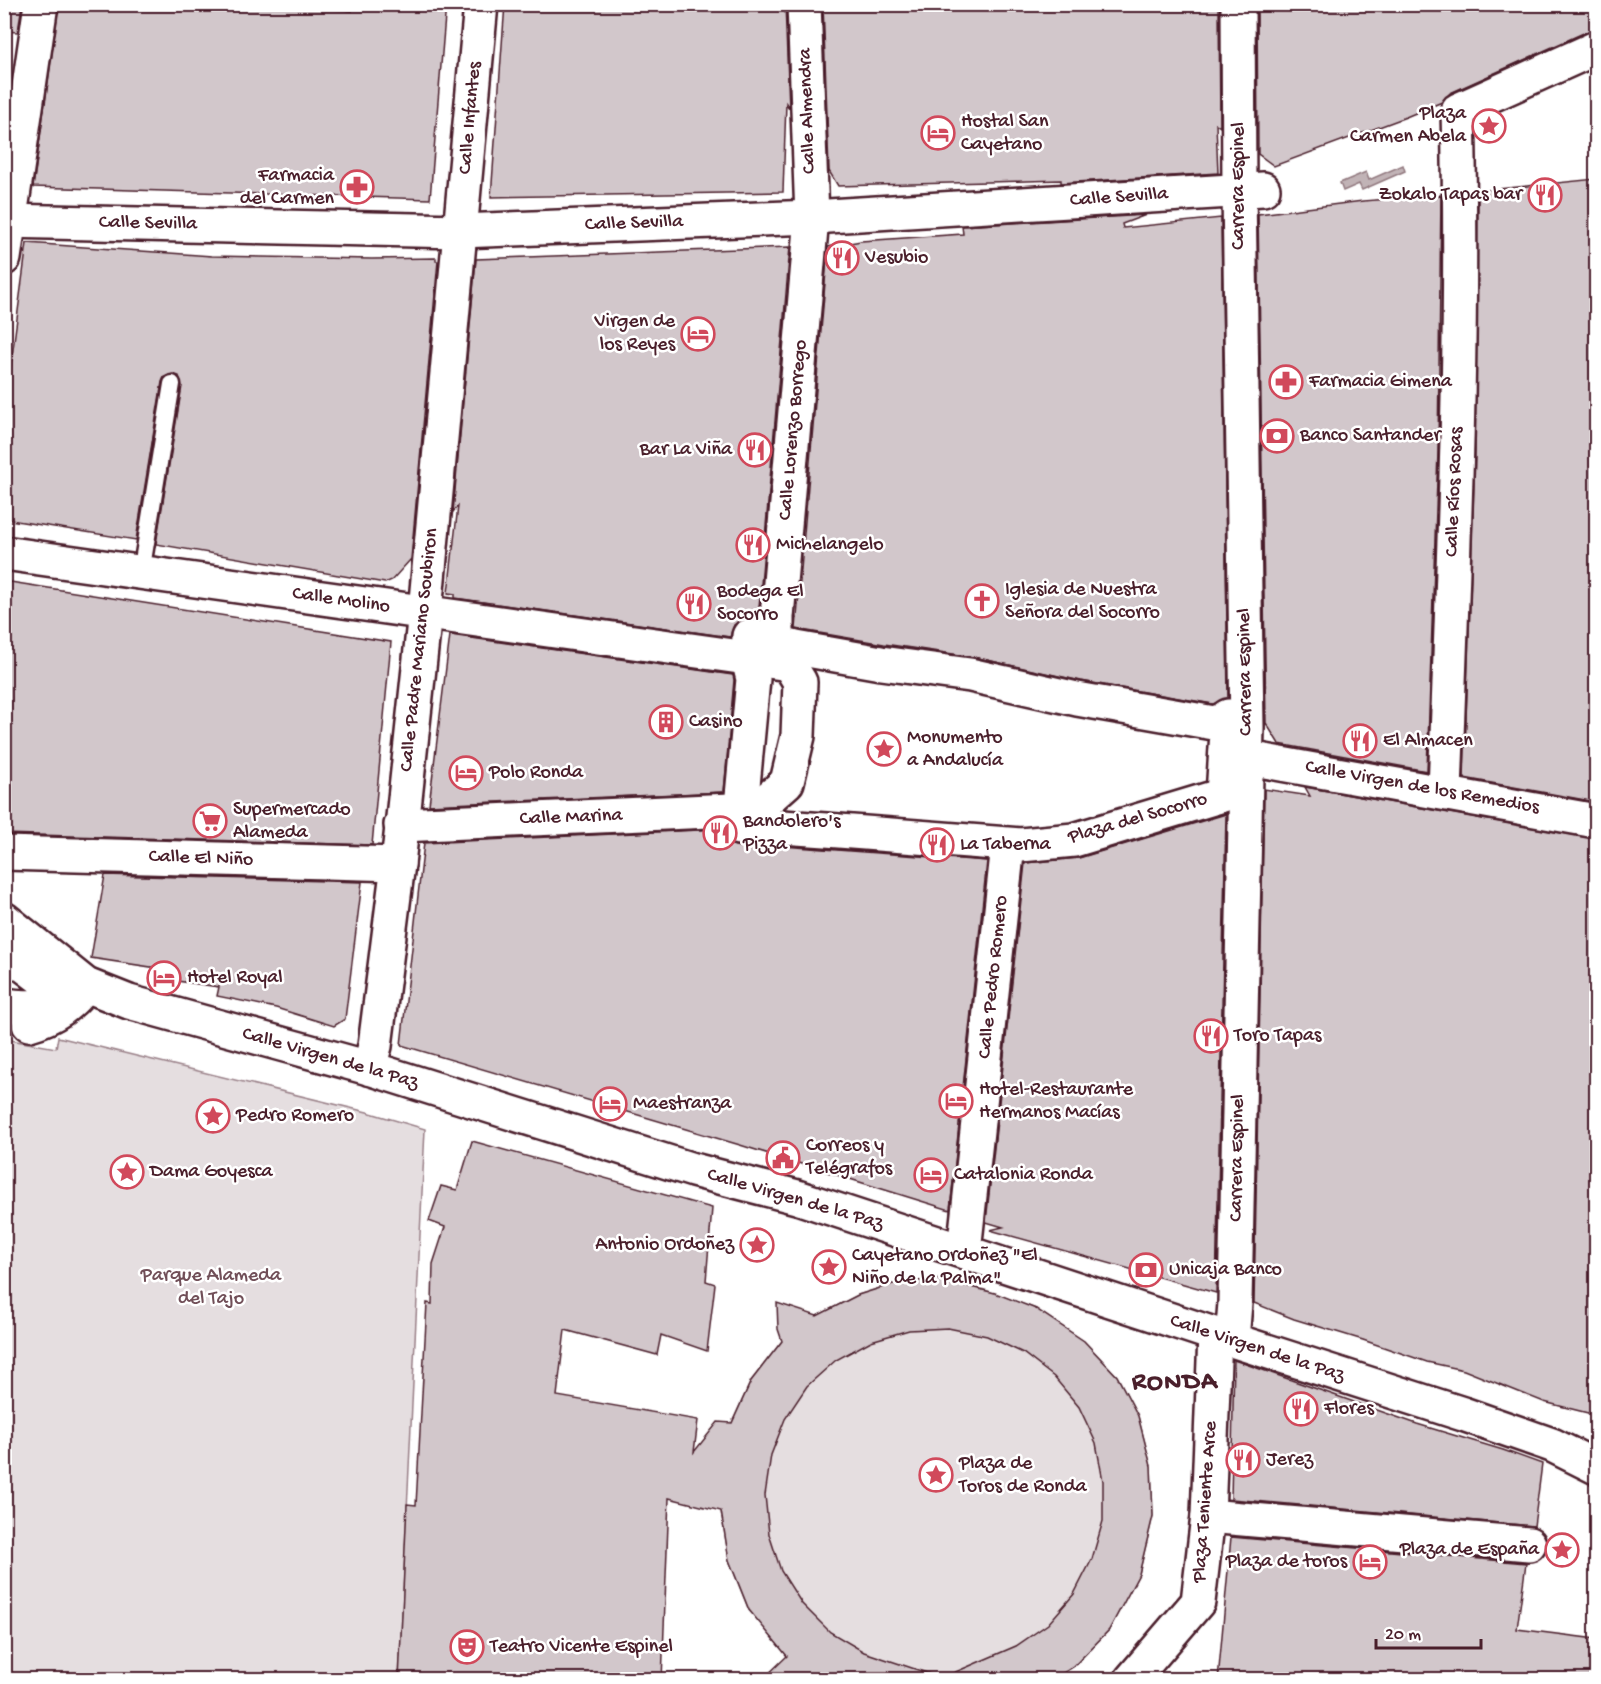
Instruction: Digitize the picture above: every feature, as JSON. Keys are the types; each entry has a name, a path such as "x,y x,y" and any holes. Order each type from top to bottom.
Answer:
{"street":[{"path":"4,258 7,221 41,4"},
{"name":"Calle Infantes","path":"460,231 482,4"},
{"name":"Calle Almendra","path":"804,4 812,217"},
{"name":"Carrera Espinel","path":"1223,1338 1236,1279 1235,755 1251,190 1238,4"},
{"name":"Calle Ríos Rosas","path":"1445,792 1456,483 1461,193 1458,110 1596,48"},
{"name":"Calle Sevilla","path":"7,221 460,231 812,217 1251,190"},
{"name":"Calle Lorenzo Borrego","path":"777,642 777,617 812,217"},
{"name":"Calle Padre Mariano Soubiron","path":"369,1068 375,1047 398,864 425,612 460,231"},
{"name":"Calle Molino","path":"4,553 748,659"},
{"name":"Plaza del Socorro","path":"749,636 777,642 796,648 880,663 970,675 1077,699 1203,721 1219,722 1228,716 1235,755 1223,795 1074,840 1008,845 782,827 739,828 753,679 748,659 749,636"},
{"name":"Calle Marina","path":"401,825 753,809 761,805 786,782 798,736 800,682 789,664 748,659"},
{"name":"Calle Virgen de los Remedios","path":"1235,755 1596,821"},
{"name":"Calle Pedro Romero","path":"964,1251 1008,845"},
{"name":"Calle El Niño","path":"4,853 398,864"},
{"name":"Calle Virgen de la Paz","path":"4,919 86,985 129,1002 369,1068 693,1170 797,1197 1223,1338 1453,1410 1552,1445 1596,1467"},
{"path":"4,950 45,981 51,989 47,998 30,1007 4,1005"},
{"path":"4,1024 17,1027 43,1020 72,1003 86,985"},
{"name":"Plaza Teniente Arce","path":"1131,1680 1198,1602 1208,1516 1223,1338"},
{"path":"1208,1516 1529,1544"}],"lane":[{"path":"141,573 172,384"}],"green space":[{"name":"Parque Alameda del Tajo","path":"58,1037 367,1112 425,1129 399,1679 5,1679 4,1039 56,1048"},
{"name":"Plaza de Toros de Ronda","path":"938,1279 985,1290 1036,1309 1084,1341 1117,1376 1138,1416 1151,1466 1153,1516 1139,1574 1109,1630 1073,1667 1052,1679 819,1679 749,1610 729,1560 721,1511 730,1427 751,1381 782,1341 817,1316 858,1295 896,1283"}],"shaded area":[{"path":"1403,165 1405,171 1362,190 1359,184 1343,191 1340,183 1366,172 1369,180"}],"building":[{"path":"4,4 22,4 18,32 4,31"},
{"path":"59,4 277,4 352,11 353,4 446,4 430,199 33,187"},
{"path":"505,4 785,4 789,108 786,103 783,192 491,197"},
{"path":"823,4 1219,4 1220,127 1216,124 1218,173 1061,183 1061,180 838,186 829,171"},
{"path":"1257,4 1596,4 1596,29 1450,93 1442,102 1274,166 1258,154"},
{"path":"1596,179 1596,802 1464,778 1475,452 1478,191"},
{"path":"1441,195 1438,451 1427,771 1279,744 1266,723 1258,214 1363,201"},
{"path":"1146,215 1122,224 1123,228 1221,218 1228,698 1213,704 1081,681 974,657 796,629 828,247 861,241 963,234 962,226"},
{"path":"27,243 212,256 436,258 438,261 411,559 392,580 385,583 156,544 182,386 179,376 173,374 164,377 162,382 136,540 4,519 4,417"},
{"path":"790,247 758,619 742,619 734,625 730,637 455,598 455,594 448,593 458,506 453,512 476,259"},
{"path":"4,581 391,642 372,845 4,834"},
{"path":"450,635 733,675 724,792 429,805"},
{"path":"1305,787 1596,839 1596,1415 1544,1402 1464,1370 1427,1362 1294,1319 1254,1303 1264,789 1310,796"},
{"path":"1226,814 1216,1293 990,1230 1003,1227 986,1222 1025,863 1079,858"},
{"path":"721,829 723,837 729,844 739,847 782,846 987,861 950,1210 740,1145 401,1045 424,843"},
{"path":"105,875 362,882 345,1019 334,1026 276,1008 217,996 219,987 156,978 157,968 91,958"},
{"path":"472,1141 712,1208 706,1281 715,1284 707,1351 661,1335 657,1355 565,1330 557,1396 698,1420 694,1452 718,1422 732,1423 751,1381 782,1341 778,1329 777,1303 817,1316 858,1295 896,1283 938,1279 995,1293 1036,1309 1084,1341 1117,1376 1138,1416 1151,1466 1153,1516 1139,1574 1109,1630 1073,1667 1052,1680 937,1680 1016,1646 1048,1624 1074,1594 1092,1559 1103,1521 1103,1481 1096,1443 1079,1407 1054,1377 1023,1353 987,1336 948,1328 909,1330 871,1341 836,1360 807,1386 785,1419 771,1455 765,1495 769,1534 781,1571 802,1604 830,1632 864,1652 930,1674 929,1680 762,1680 787,1656 749,1610 729,1560 721,1511 669,1498 662,1680 399,1680 407,1504 416,1505 427,1303 432,1304 433,1264 445,1227 429,1221 441,1186 457,1190"},
{"path":"1234,1360 1417,1424 1542,1464 1534,1526 1231,1499"},
{"path":"1231,1537 1526,1563 1517,1629 1596,1639 1596,1680 1218,1680"}],"place":[{"name":"Plaza Carmen Abela","path":"1489,126"},
{"name":"Hostal San Cayetano","path":"938,133"},
{"name":"Farmacia del Carmen","path":"357,187"},
{"name":"Zokalo Tapas bar","path":"1545,195"},
{"name":"Vesubio","path":"842,258"},
{"name":"Virgen de los Reyes","path":"698,334"},
{"name":"Farmacia Gimena","path":"1286,382"},
{"name":"Banco Santander","path":"1277,436"},
{"name":"Bar La Viña","path":"755,450"},
{"name":"Michelangelo","path":"753,545"},
{"name":"Iglesia de Nuestra Señora del Socorro","path":"982,601"},
{"name":"Bodega El Socorro","path":"694,604"},
{"name":"Casino","path":"666,722"},
{"name":"El Almacen","path":"1360,741"},
{"name":"Monumento a Andalucía","path":"884,749"},
{"name":"Polo Ronda","path":"466,773"},
{"name":"Supermercado Alameda","path":"210,821"},
{"name":"Bandolero's Pizza","path":"720,833"},
{"name":"La Taberna","path":"937,845"},
{"name":"Hotel Royal","path":"164,978"},
{"name":"Toro Tapas","path":"1211,1036"},
{"name":"Hotel-Restaurante Hermanos Macías","path":"956,1101"},
{"name":"Maestranza","path":"610,1104"},
{"name":"Pedro Romero","path":"213,1116"},
{"name":"Correos y Telégrafos","path":"783,1158"},
{"name":"Dama Goyesca","path":"127,1172"},
{"name":"Catalonia Ronda","path":"931,1175"},
{"name":"Antonio Ordoñez","path":"757,1245"},
{"name":"Cayetano Ordoñez \"El Niño de la Palma\"","path":"829,1267"},
{"name":"Unicaja Banco","path":"1146,1270"},
{"name":"Flores","path":"1301,1409"},
{"name":"Jerez","path":"1243,1460"},
{"name":"Plaza de Toros de Ronda","path":"936,1475"},
{"name":"Plaza de España","path":"1562,1550"},
{"name":"Plaza de toros","path":"1370,1562"},
{"name":"Teatro Vicente Espinel","path":"467,1647"}],"district":[{"name":"RONDA","path":"1175,1383"}]}
